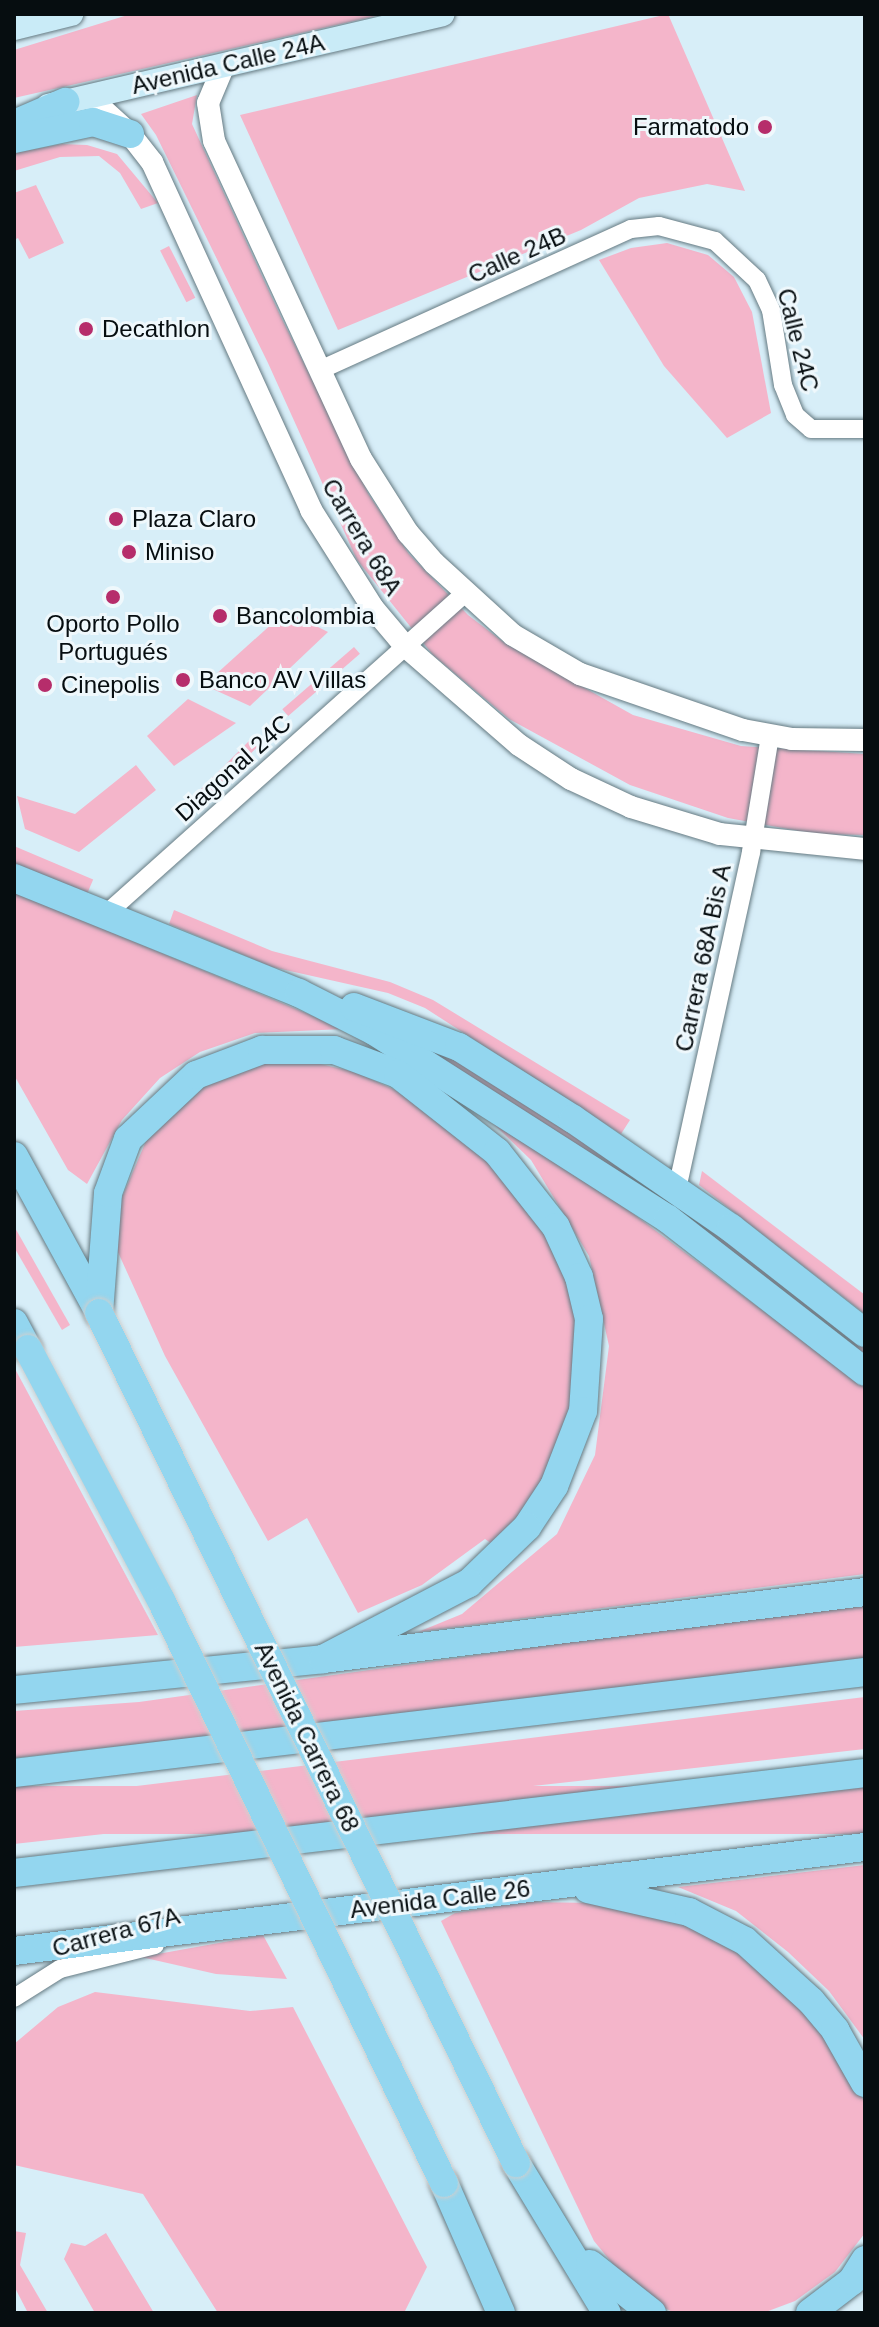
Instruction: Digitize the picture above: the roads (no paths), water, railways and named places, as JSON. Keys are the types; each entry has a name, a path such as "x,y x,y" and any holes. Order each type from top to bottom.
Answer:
{"main road":[{"name":"Avenida Calle 24A","path":"14,113 442,14"},
{"path":"14,28 67,15"},
{"path":"14,124 77,100"},
{"path":"14,139 93,122 130,134"},
{"path":"14,878 299,993 398,1020 459,1047 677,1189 865,1333"},
{"path":"299,993 448,1075 668,1219 865,1372"},
{"path":"99,1313 108,1193 128,1139 196,1075 262,1050 334,1050 398,1074 497,1152 556,1227 579,1277 589,1319 583,1411 554,1486 527,1527 469,1583 323,1659"},
{"name":"Avenida Carrera 68","path":"14,1156 99,1313 516,2163 607,2313"},
{"path":"14,1323 168,1614 444,2183 501,2313"},
{"path":"14,1690 323,1659 865,1592"},
{"path":"14,1773 865,1672"},
{"path":"14,1873 865,1773"},
{"name":"Avenida Calle 26","path":"14,1951 865,1847"},
{"path":"559,1884 689,1912 745,1941 811,2001 835,2030 865,2083"},
{"path":"554,2224 615,2289 652,2313"},
{"path":"810,2313 861,2272"}],"street":[{"name":"Carrera 68A","path":"224,65 208,103 214,141 320,370 384,497 408,533 464,594 513,635 580,674 663,706 770,736 865,740"},
{"name":"Carrera 68A","path":"77,100 130,134 152,162 182,221 311,510 373,608 405,646 519,745 571,779 675,823 753,840 865,849"},
{"name":"Calle 24B","path":"320,370 631,229 659,226 686,231 736,256"},
{"name":"Calle 24C","path":"736,256 766,295 787,403 795,415 811,429 865,429"},
{"name":"Diagonal 24C","path":"105,915 464,594"},
{"name":"Carrera 68A Bis A","path":"677,1189 753,840 770,736"},
{"name":"Carrera 67A","path":"14,1998 60,1969 237,1924"}],"place":[{"name":"Farmatodo","path":"765,127"},
{"name":"Decathlon","path":"86,329"},
{"name":"Plaza Claro","path":"116,519"},
{"name":"Miniso","path":"129,552"},
{"name":"Oporto Pollo Portugués","path":"113,597"},
{"name":"Bancolombia","path":"220,616"},
{"name":"Banco AV Villas","path":"183,680"},
{"name":"Cinepolis","path":"45,685"}]}
